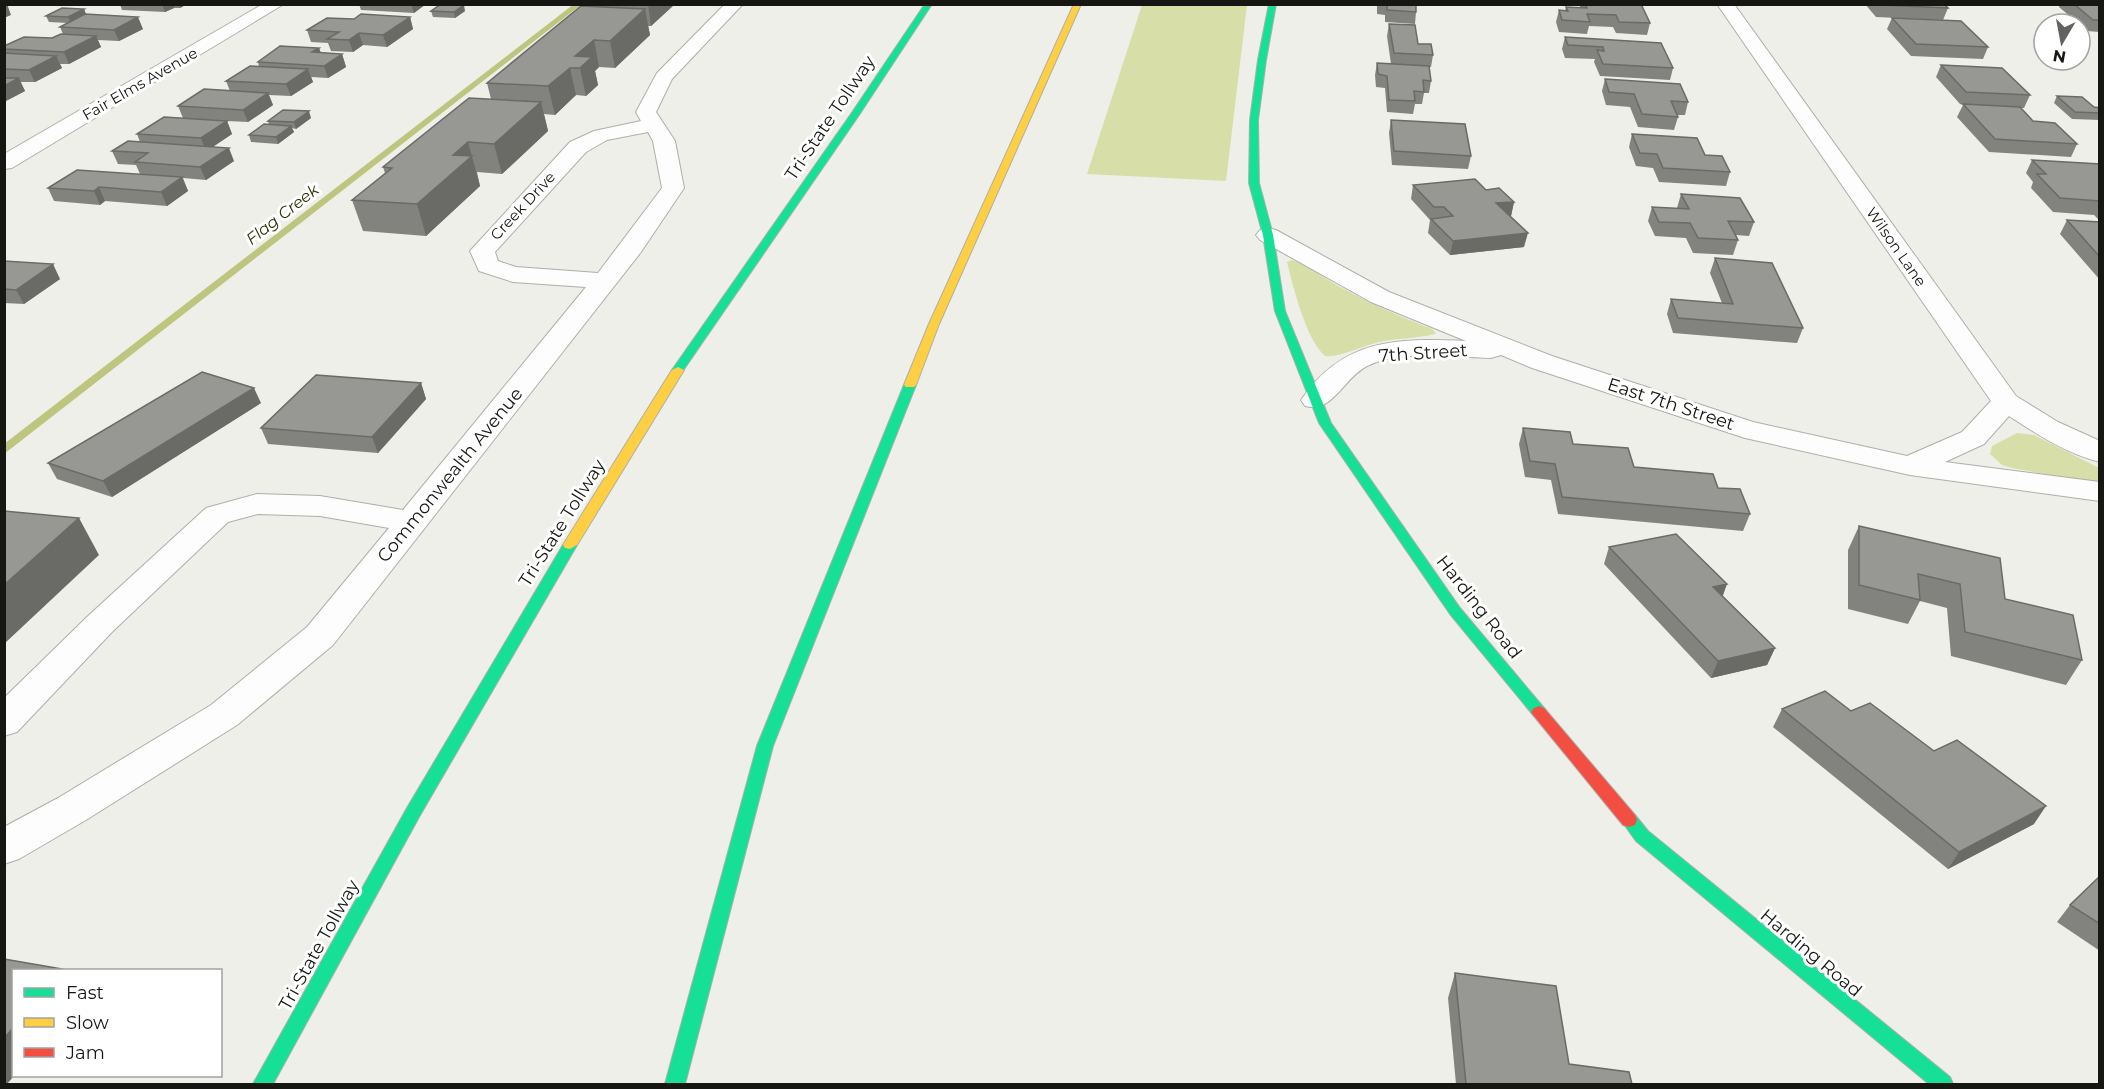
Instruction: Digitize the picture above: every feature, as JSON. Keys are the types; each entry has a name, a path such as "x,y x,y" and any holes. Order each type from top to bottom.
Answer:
{"main road":[{"name":"Tri-State Tollway","path":"263,1084 340,941 525,618 680,366 855,115 929,4"},
{"path":"675,1084 765,746 934,324 1078,4"},
{"name":"Harding Road","path":"1273,4 1262,60 1254,120 1254,183 1268,235 1280,310 1325,423 1455,611 1642,836 1943,1084"}],"street":[{"name":"Fair Elms Avenue","path":"4,163 276,4"},
{"name":"Commonwealth Avenue","path":"4,847 72,809 224,715 320,636 604,281 673,188 664,141 646,112 664,77 735,4"},
{"name":"Wilson Lane","path":"1725,4 2006,402 2048,428 2100,453"},
{"name":"Creek Drive","path":"604,281 513,274 488,266 482,251 578,147 601,135 653,125"},
{"name":"East 7th Street","path":"1268,235 1380,297 1511,350 1745,429 1910,466 2100,492"},
{"name":"7th Street","path":"1315,400 1338,374 1359,360 1380,354 1449,349 1511,350"},
{"path":"1910,466 1973,438 2006,402"},
{"path":"4,722 100,624 218,515 257,504 320,506 413,522"}],"green space":[{"path":"1142,5 1247,5 1226,181 1087,174"},
{"path":"1292,260 1364,299 1432,329 1436,333 1384,341 1338,355 1325,356 1312,338 1301,312 1287,262"},
{"path":"2017,433 2034,435 2099,468 2099,484 2002,465 1990,454 1992,446"}],"building":[{"path":"441,4 464,5 454,12 431,11"},
{"path":"1387,4 1416,4 1416,12 1387,10"},
{"path":"1585,4 1641,4 1650,23 1619,22 1616,15 1587,14 1590,22 1562,20 1559,10 1568,11 1566,7 1587,8"},
{"path":"1944,4 1948,8 1880,5"},
{"path":"2074,4 2100,4 2100,20 2092,19 2092,12 2084,12"},
{"path":"581,6 645,9 610,41 594,40 575,56 592,57 580,68 570,68 548,86 487,83"},
{"path":"62,8 84,9 68,17 46,16"},
{"path":"85,14 138,17 114,30 60,27"},
{"path":"361,14 410,17 383,35 359,33 349,40 327,39 339,32 307,30 327,18 354,19"},
{"path":"1892,18 1961,21 1988,47 1916,44"},
{"path":"1389,24 1415,25 1418,44 1431,44 1433,55 1394,53"},
{"path":"61,34 96,36 64,52 4,49 4,46 24,37 52,38"},
{"path":"1565,37 1661,43 1673,68 1603,64 1597,50 1604,51 1603,47 1568,45"},
{"path":"280,46 319,48 312,52 342,54 324,66 258,62"},
{"path":"4,53 56,56 29,70 4,69"},
{"path":"1377,63 1429,66 1431,81 1423,80 1424,92 1414,91 1415,101 1389,100 1387,76 1378,74"},
{"path":"1941,65 2002,68 2030,95 1966,92"},
{"path":"250,66 308,69 286,84 226,81"},
{"path":"4,78 19,78 4,86"},
{"path":"1605,79 1680,84 1688,102 1671,101 1678,117 1642,114 1634,94 1609,92"},
{"path":"204,89 268,93 243,110 178,106"},
{"path":"2057,96 2082,97 2094,107 2100,108 2100,113 2075,112"},
{"path":"469,98 541,102 494,144 468,142 453,155 472,156 417,204 352,200 392,168 383,167"},
{"path":"1963,104 2020,107 2033,121 2055,123 2077,144 1995,139"},
{"path":"283,110 309,111 294,122 268,121"},
{"path":"164,117 227,121 201,138 137,134"},
{"path":"1391,120 1465,124 1471,156 1394,151"},
{"path":"264,124 291,126 276,137 249,135"},
{"path":"1632,134 1697,138 1705,155 1722,156 1730,172 1663,168 1657,154 1640,153"},
{"path":"128,141 229,148 200,167 135,162 148,153 112,151"},
{"path":"2032,160 2100,164 2100,201 2060,198 2037,174 2046,174"},
{"path":"77,170 182,177 161,192 99,187 94,191 48,188"},
{"path":"1475,179 1486,190 1499,188 1514,202 1496,203 1528,233 1453,241 1431,219 1453,216 1444,207 1434,207 1413,185"},
{"path":"1681,194 1740,198 1754,222 1728,221 1738,240 1698,238 1690,223 1659,222 1652,207 1689,209"},
{"path":"2067,220 2100,222 2100,257"},
{"path":"1715,258 1772,263 1803,328 1678,318 1671,299 1733,304"},
{"path":"4,261 53,264 16,290 4,289"},
{"path":"202,372 254,388 103,481 48,463"},
{"path":"316,375 421,383 372,437 261,428"},
{"path":"1523,428 1570,432 1573,444 1628,448 1634,467 1713,474 1718,488 1740,489 1750,514 1562,497 1555,464 1530,461"},
{"path":"4,511 79,518 4,585"},
{"path":"1859,526 2000,558 2005,599 2073,615 2082,660 1965,632 1960,584 1918,574 1920,600 1859,585"},
{"path":"1676,534 1727,584 1713,587 1775,648 1718,661 1609,547"},
{"path":"1825,691 1851,711 1870,703 1934,751 1957,740 2046,806 1959,852 1782,709"},
{"path":"2100,876 2100,924 2070,905"},
{"path":"4,959 62,969 12,969 12,1029 4,1038"},
{"path":"1455,973 1556,986 1569,1064 1629,1072 1632,1084 1466,1084"}],"waterway":[{"name":"Flag Creek","path":"4,450 579,4"}],"traffic: fast":[{"path":"678,370 929,4"},
{"path":"1273,4 1262,60 1254,120 1254,183 1268,235 1280,311 1325,423 1455,611 1539,712"},
{"path":"675,1084 765,746 910,385"},
{"path":"263,1084 413,812 570,545"},
{"path":"1629,820 1642,836 1943,1084"}],"traffic: slow":[{"path":"910,385 934,324 1078,4"},
{"path":"570,545 678,370"}],"traffic: jam":[{"path":"1539,712 1629,820"}]}
